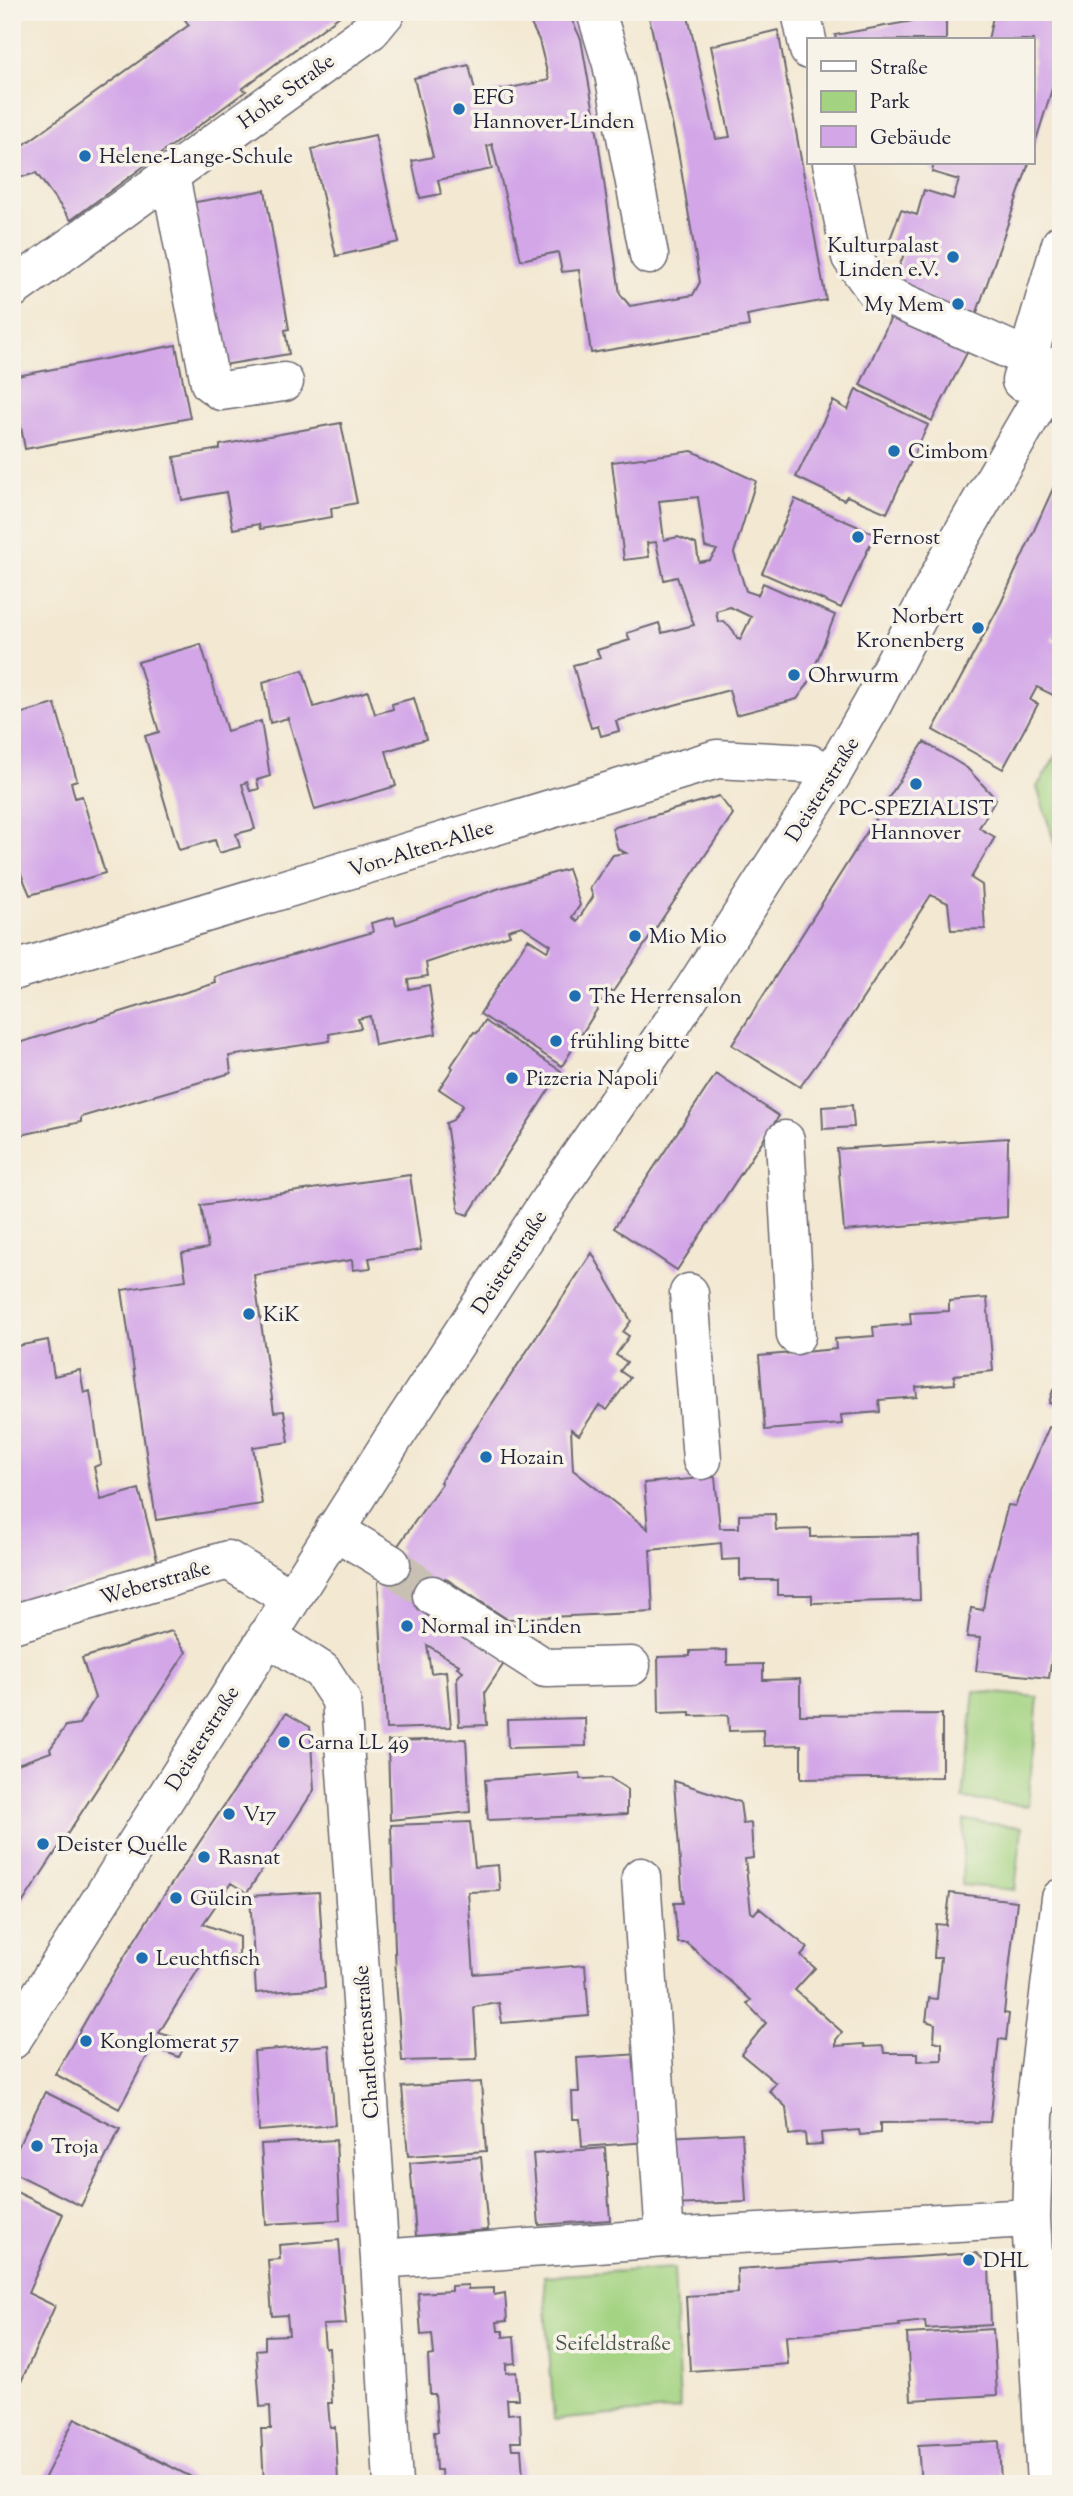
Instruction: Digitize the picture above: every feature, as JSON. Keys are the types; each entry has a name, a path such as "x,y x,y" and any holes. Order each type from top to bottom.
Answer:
{"street":[{"name":"Hohe Straße","path":"12,289 372,30 386,12"},
{"path":"596,12 612,64 649,255"},
{"path":"801,12 807,40"},
{"path":"832,164 851,257 875,290 1044,361"},
{"path":"170,175 210,383 221,391 284,382"},
{"name":"Deisterstraße","path":"12,2040 334,1530 549,1201 671,1025 831,776 995,478 1044,361 1061,243"},
{"name":"Von-Alten-Allee","path":"12,971 717,759 810,764 831,776"},
{"path":"785,1140 796,1335"},
{"path":"689,1293 702,1460"},
{"path":"334,1530 391,1564"},
{"name":"Weberstraße","path":"12,1624 228,1560 290,1598"},
{"path":"432,1595 545,1668 631,1666"},
{"name":"Charlottenstraße","path":"267,1636 322,1671 341,1700 393,2484"},
{"path":"640,1877 665,2238"},
{"path":"1046,2484 1031,2218 1034,2116 1061,1898"},
{"path":"380,2259 665,2238 1031,2218"}],"green space":[{"path":"1061,748 1061,864 1037,787"},
{"path":"974,1691 1038,1697 1028,1806 963,1799"},
{"path":"964,1820 1022,1827 1015,1890 962,1885"},
{"name":"Seifeldstraße","path":"674,2268 680,2409 554,2420 544,2276"}],"building":[{"name":"Helene-Lange-Schule","path":"179,12 345,12 242,89 246,91 71,220 36,173 12,180 12,159 22,156 18,149 189,25"},
{"path":"525,12 568,12 581,39 620,294 630,306 693,295 700,282 678,151 648,12 687,12 716,139 730,137 711,46 778,30 826,300 747,315 749,326 591,353 579,270 562,272 558,252 521,260 492,144 487,146 492,169 438,180 441,194 420,198 412,161 433,157 414,78 469,65 476,95 549,80 539,40"},
{"path":"994,12 1061,12 1061,60 1034,147 1034,38 988,38"},
{"path":"946,15 946,38 836,38 835,35"},
{"path":"375,135 399,242 336,256 312,149"},
{"path":"934,164 1029,164 975,318 904,289 895,277 906,249 889,242 901,210 917,215 924,190 953,199 959,180 932,172"},
{"path":"265,190 289,329 285,330 289,354 223,365 190,203"},
{"path":"895,308 970,347 932,421 860,385"},
{"path":"176,345 190,418 25,449 12,377"},
{"path":"856,389 928,425 887,513 847,496 844,500 796,477 833,401 848,410"},
{"path":"341,423 357,503 331,508 332,517 260,529 259,524 233,529 226,492 182,500 174,457 220,449 220,445"},
{"path":"692,451 756,481 734,553 746,591 758,595 763,583 835,615 808,684 797,699 736,715 729,690 616,721 619,731 601,736 598,726 591,728 573,665 600,658 597,650 630,640 627,633 659,623 662,633 694,625 677,577 664,580 656,542 647,543 649,557 624,560 612,462","holes":["698,497 705,547 717,550 710,560 699,562 696,544 678,537 664,540 659,501","730,607 751,617 740,640 723,621 718,622 716,611"]},
{"path":"1061,471 1061,621 1051,639 1061,644 1061,699 1037,687 1030,700 1038,704 1003,769 933,730 1001,603"},
{"path":"795,499 875,534 841,608 762,573"},
{"path":"201,644 227,731 261,721 270,776 257,780 259,789 250,791 247,782 242,784 255,829 236,834 240,847 219,853 215,840 179,850 145,736 159,732 138,662"},
{"path":"303,670 314,707 368,691 375,714 393,709 392,704 414,698 426,739 386,751 396,786 315,810 288,718 270,723 263,682"},
{"path":"55,704 77,780 71,782 75,798 82,796 105,873 30,895 15,860 19,857 12,834 12,716"},
{"path":"924,742 967,768 996,799 979,828 995,837 971,878 982,885 985,929 951,930 948,903 931,895 850,1018 800,1087 732,1045"},
{"path":"719,796 733,814 612,993 609,990 562,1066 480,1014 528,939 547,951 551,945 522,926 508,930 510,935 426,963 428,976 408,979 409,989 429,985 436,1034 375,1045 370,1016 358,1019 361,1028 329,1034 330,1041 229,1056 231,1073 81,1117 81,1122 12,1137 12,1045 216,983 215,977 373,932 371,923 394,917 396,925 497,889 568,869 580,905 572,917 577,921 593,897 590,888 613,855 626,853 618,849 612,828"},
{"path":"485,1021 561,1071 468,1215 459,1212 446,1123 453,1120 463,1105 439,1089 474,1032 477,1033"},
{"path":"716,1074 779,1116 677,1270 614,1228"},
{"path":"852,1105 854,1127 823,1129 822,1107"},
{"path":"1008,1138 1007,1217 844,1231 837,1149"},
{"path":"410,1175 421,1250 369,1258 371,1268 353,1270 352,1260 254,1275 274,1412 284,1411 289,1442 253,1447 262,1504 156,1520 122,1290 186,1280 182,1253 208,1248 201,1205"},
{"path":"592,1253 631,1321 623,1332 629,1336 616,1355 627,1362 620,1371 630,1378 607,1410 599,1405 579,1435 571,1429 573,1470 648,1529 644,1483 715,1477 720,1528 739,1528 739,1515 775,1514 776,1530 811,1529 811,1537 918,1535 920,1600 812,1603 812,1595 777,1595 777,1580 740,1580 740,1559 722,1560 721,1543 650,1550 653,1612 507,1619 445,1578 432,1595 505,1662 485,1692 487,1725 459,1726 457,1678 463,1671 457,1667 459,1665 427,1645 431,1673 446,1671 451,1727 386,1729 378,1582 401,1550 397,1547 442,1483 440,1482"},
{"path":"987,1298 993,1371 954,1375 955,1384 916,1387 917,1397 879,1400 880,1412 841,1415 842,1424 765,1430 759,1356 836,1349 835,1339 874,1336 873,1327 911,1324 910,1313 949,1311 949,1301"},
{"path":"48,1340 54,1376 80,1370 84,1393 90,1391 101,1464 94,1467 101,1500 139,1489 158,1563 12,1605 12,1347"},
{"path":"1053,1390 1061,1393 1061,1407 1049,1403"},
{"path":"1061,1424 1061,1590 1049,1678 976,1671 980,1638 967,1637 971,1608 983,1610 987,1583 1008,1505 1015,1506 1049,1427 1058,1431"},
{"path":"172,1631 186,1652 12,1919 12,1766 51,1752 50,1749 66,1726 79,1724 95,1698 82,1658"},
{"path":"727,1650 727,1665 763,1664 763,1680 800,1679 800,1715 942,1714 942,1777 801,1779 801,1745 764,1746 763,1730 729,1731 728,1715 690,1716 690,1712 659,1713 658,1657 690,1656 690,1651"},
{"path":"286,1713 310,1727 314,1790 247,1893 231,1883 203,1924 239,1937 239,1956 206,1957 159,2033 187,2041 179,2057 152,2047 119,2109 55,2074 148,1919"},
{"path":"585,1718 586,1746 508,1748 507,1720"},
{"path":"466,1739 470,1812 390,1820 388,1741"},
{"path":"580,1773 581,1779 610,1778 627,1789 627,1814 488,1820 485,1780"},
{"path":"674,1781 740,1802 743,1824 751,1823 753,1858 745,1859 751,1912 754,1914 759,1908 808,1948 801,1956 815,1968 795,1990 842,2032 836,2040 836,2046 883,2046 884,2053 918,2053 918,2061 942,2060 942,2043 934,2041 935,2024 926,2021 929,1998 937,1999 941,1958 934,1958 936,1924 946,1925 950,1893 1017,1901 1004,2013 1009,2014 1006,2040 999,2039 990,2122 880,2123 880,2133 860,2135 859,2130 821,2133 822,2144 806,2145 805,2133 789,2135 786,2107 769,2091 776,2083 741,2054 766,2023 747,2004 751,2000 687,1943 678,1943 674,1903 683,1903"},
{"path":"470,1822 475,1867 498,1865 500,1891 468,1892 474,1974 585,1965 589,2016 502,2023 499,2003 474,2007 477,2059 402,2061 396,1980 391,1825"},
{"path":"319,1892 325,1988 256,1993 250,1896"},
{"path":"329,2045 335,2125 259,2131 254,2051"},
{"path":"641,2054 647,2142 582,2147 580,2119 573,2119 572,2092 579,2092 577,2058"},
{"path":"481,2082 486,2151 408,2156 402,2087"},
{"path":"45,2092 120,2129 81,2206 12,2172 12,2159"},
{"path":"742,2133 746,2202 671,2205 667,2137"},
{"path":"336,2140 340,2220 266,2224 261,2144"},
{"path":"605,2148 610,2220 539,2225 533,2154"},
{"path":"481,2157 488,2230 416,2236 410,2163"},
{"path":"12,2190 63,2214 28,2293 55,2306 21,2382 12,2379"},
{"path":"339,2240 346,2324 323,2325 325,2348 329,2348 332,2403 328,2403 330,2427 335,2427 338,2480 334,2480 334,2484 264,2484 261,2429 271,2429 270,2406 260,2407 256,2350 265,2349 265,2336 289,2335 287,2315 272,2316 268,2260 280,2259 279,2245"},
{"path":"976,2253 989,2264 991,2325 926,2329 925,2321 899,2324 900,2326 786,2336 788,2364 690,2371 686,2296 738,2293 737,2269"},
{"path":"468,2285 468,2289 494,2288 494,2295 505,2293 507,2321 497,2322 498,2331 503,2331 503,2337 514,2336 516,2363 506,2364 506,2373 516,2372 518,2399 507,2399 508,2414 520,2413 521,2442 511,2442 512,2449 521,2449 523,2477 513,2477 513,2484 442,2484 441,2470 436,2470 434,2432 438,2432 435,2394 430,2394 428,2356 434,2355 432,2334 421,2335 418,2293 451,2291 451,2286"},
{"path":"993,2329 997,2395 911,2400 907,2334"},
{"path":"75,2418 205,2484 53,2484 44,2479"},
{"path":"999,2441 1001,2484 921,2484 918,2445"}],"tunnel":[{"path":"391,1564 432,1595"}],"place":[{"name":"EFG Hannover-Linden","path":"459,109"},
{"name":"Helene-Lange-Schule","path":"85,156"},
{"name":"Kulturpalast Linden e.V.","path":"953,257"},
{"name":"My Mem","path":"958,304"},
{"name":"Cimbom","path":"894,451"},
{"name":"Fernost","path":"858,537"},
{"name":"Norbert Kronenberg","path":"978,628"},
{"name":"Ohrwurm","path":"794,675"},
{"name":"PC-SPEZIALIST Hannover","path":"916,784"},
{"name":"Mio Mio","path":"635,936"},
{"name":"The Herrensalon","path":"575,996"},
{"name":"frühling bitte","path":"556,1041"},
{"name":"Pizzeria Napoli","path":"512,1078"},
{"name":"KiK","path":"249,1314"},
{"name":"Hozain","path":"486,1457"},
{"name":"Normal in Linden","path":"407,1626"},
{"name":"Carna LL 49","path":"284,1742"},
{"name":"V17","path":"229,1814"},
{"name":"Deister Quelle","path":"43,1844"},
{"name":"Rasnat","path":"204,1857"},
{"name":"Gülcin","path":"176,1898"},
{"name":"Leuchtfisch","path":"142,1958"},
{"name":"Konglomerat 57","path":"86,2041"},
{"name":"Troja","path":"37,2146"},
{"name":"DHL","path":"969,2260"}]}
